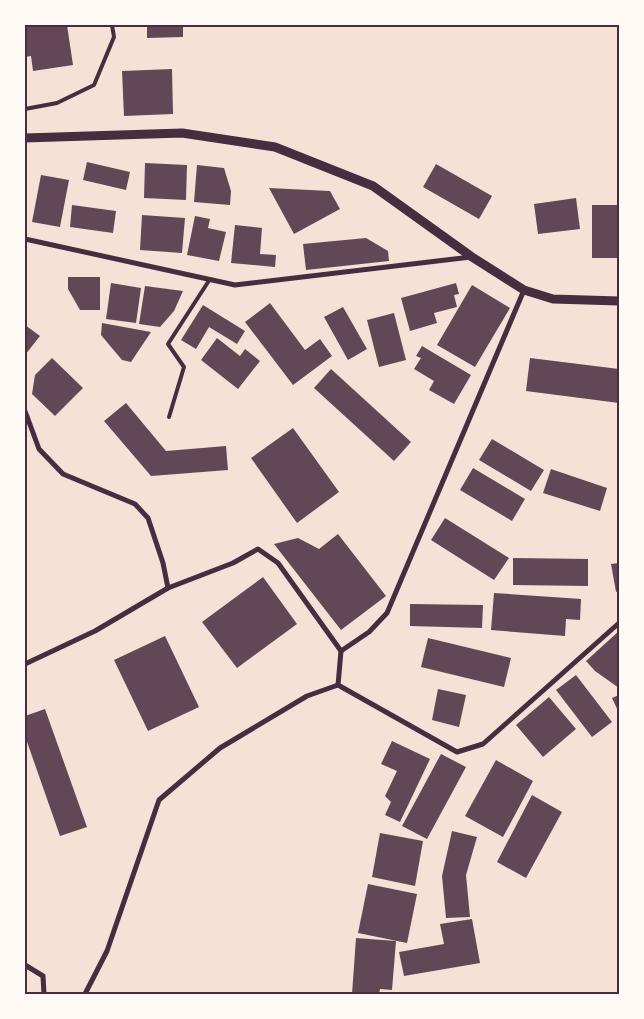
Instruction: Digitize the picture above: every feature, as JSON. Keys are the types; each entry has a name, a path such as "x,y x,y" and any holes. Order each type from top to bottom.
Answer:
{"street":[{"path":"25,138 182,133 275,146 373,186 472,257 524,290 553,299 619,301"},
{"path":"25,240 235,285 472,257"},
{"path":"341,651 369,632 387,613 524,290"},
{"path":"25,411 39,449 63,474 135,504 148,518 163,563 168,588"},
{"path":"25,664 95,631 168,588 233,563 258,549 278,563 341,651 338,684"},
{"path":"338,684 456,752 483,744 619,623"},
{"path":"85,994 107,951 159,800 220,748 307,696 338,684"},
{"path":"25,965 43,976 44,994"}],"lane":[{"path":"25,109 57,103 94,86 114,37 112,25"},
{"path":"168,417 184,367 168,344 210,279"}],"building":[{"path":"25,25 67,25 73,65 33,71 31,56 25,57"},
{"path":"147,25 183,25 183,37 147,38"},
{"path":"172,69 173,114 124,116 122,71"},
{"path":"87,162 130,172 126,190 83,180"},
{"path":"145,163 187,165 186,200 144,198"},
{"path":"436,164 492,196 479,219 423,187"},
{"path":"197,165 224,168 231,191 230,205 194,202"},
{"path":"41,175 69,180 60,227 32,222"},
{"path":"269,188 330,191 340,209 294,234"},
{"path":"576,198 580,229 538,234 534,204"},
{"path":"72,205 116,211 113,233 70,227"},
{"path":"592,205 619,205 619,258 592,258"},
{"path":"142,215 185,218 182,253 140,250"},
{"path":"195,216 210,219 208,228 226,232 219,261 187,255"},
{"path":"235,225 262,228 260,254 276,255 275,267 231,263"},
{"path":"366,238 388,251 389,261 306,270 303,244"},
{"path":"68,277 100,277 100,310 80,310 68,289"},
{"path":"111,283 141,288 136,323 106,319"},
{"path":"456,283 459,294 454,295 457,307 434,313 437,323 410,331 401,298"},
{"path":"472,285 510,308 475,367 437,345"},
{"path":"145,286 183,291 174,311 160,327 139,324"},
{"path":"270,303 305,350 320,339 332,356 293,385 245,322"},
{"path":"203,305 245,331 237,344 209,327 196,349 181,340"},
{"path":"343,307 367,349 348,360 324,317"},
{"path":"394,313 406,360 379,367 367,320"},
{"path":"102,323 151,332 131,362 122,360 101,335"},
{"path":"25,325 40,336 25,355"},
{"path":"217,338 240,356 245,349 260,361 238,389 201,360"},
{"path":"422,346 471,375 454,404 429,390 434,381 414,369 421,358 416,356"},
{"path":"52,358 83,388 55,416 32,394 35,375"},
{"path":"530,358 619,369 619,403 526,391"},
{"path":"331,369 411,442 394,461 314,388"},
{"path":"126,403 166,451 226,446 228,470 151,476 104,421"},
{"path":"293,428 339,492 297,523 251,458"},
{"path":"492,439 544,470 531,491 479,460"},
{"path":"473,468 525,499 512,521 460,490"},
{"path":"551,469 607,488 600,511 543,493"},
{"path":"445,518 509,558 494,580 431,540"},
{"path":"338,534 386,596 341,630 274,544 298,538 319,549"},
{"path":"513,558 588,559 588,586 513,585"},
{"path":"619,563 619,591 616,592 611,564"},
{"path":"263,577 297,624 237,668 202,622"},
{"path":"494,593 581,599 580,620 566,619 565,636 491,630"},
{"path":"410,604 483,605 482,628 410,626"},
{"path":"619,631 619,688 595,671 586,661"},
{"path":"165,636 199,707 148,731 114,660"},
{"path":"428,638 511,658 504,687 421,667"},
{"path":"576,675 612,722 592,737 556,690"},
{"path":"438,689 466,695 459,727 432,720"},
{"path":"619,695 619,713 612,698"},
{"path":"549,697 576,729 543,757 516,725"},
{"path":"45,709 87,827 60,836 25,736 25,716"},
{"path":"392,741 430,759 400,822 385,815 391,802 385,796 397,771 381,764"},
{"path":"441,754 466,767 427,839 402,826"},
{"path":"496,760 533,781 503,837 465,816"},
{"path":"532,795 562,812 526,878 497,862"},
{"path":"452,831 477,837 466,875 470,917 446,918 442,876"},
{"path":"380,833 423,841 415,886 372,877"},
{"path":"368,884 417,894 407,943 358,933"},
{"path":"472,919 480,963 404,976 399,952 444,944 440,924"},
{"path":"356,938 396,941 392,990 380,989 379,994 352,994"}]}
